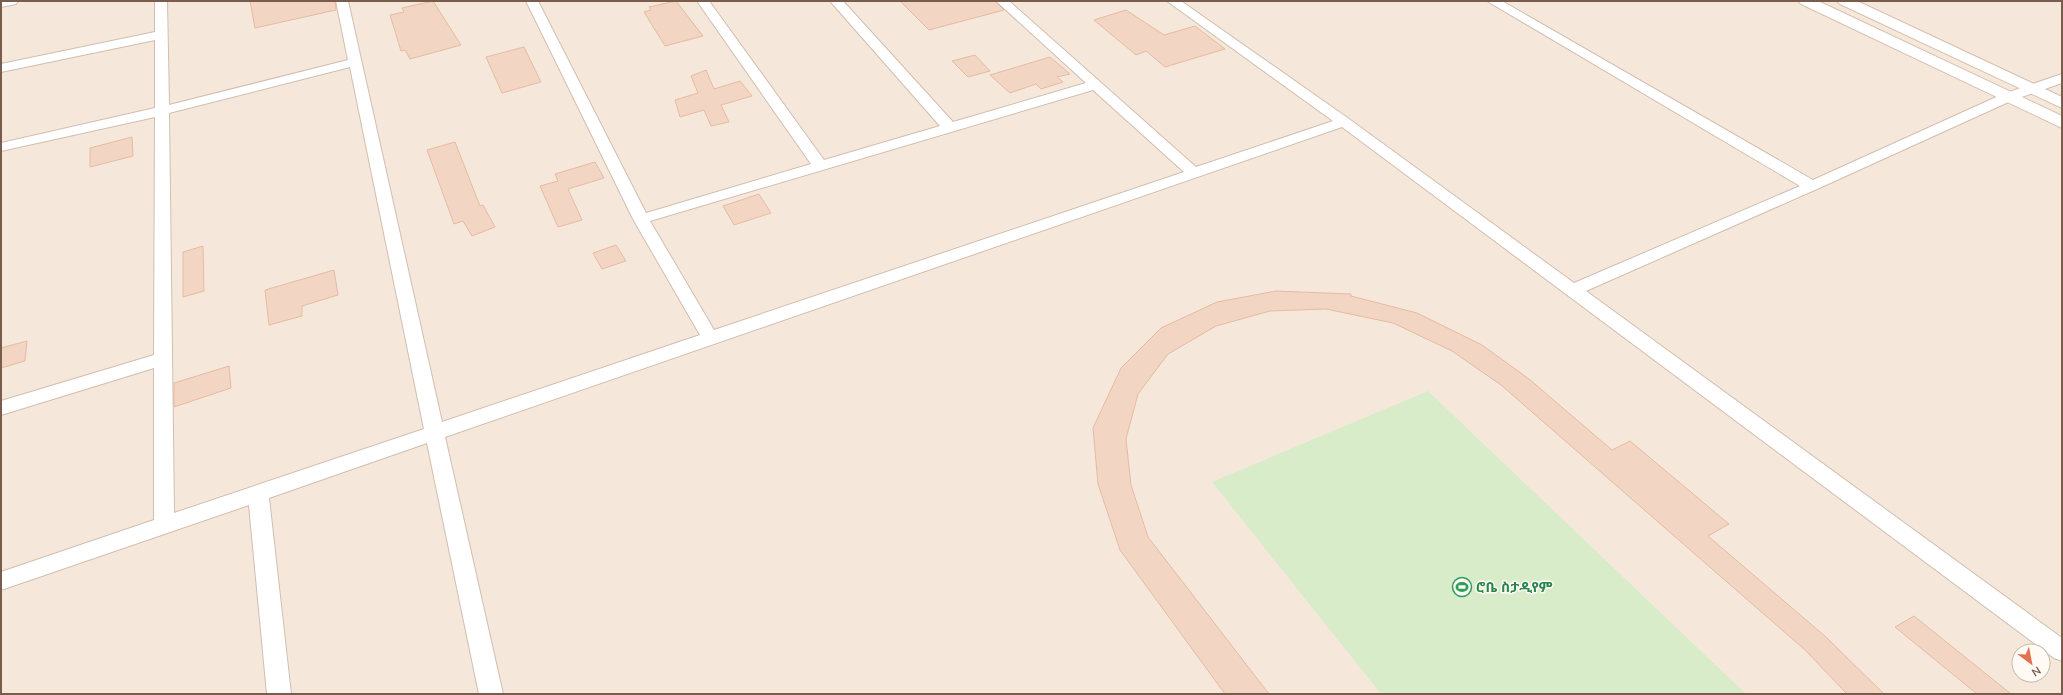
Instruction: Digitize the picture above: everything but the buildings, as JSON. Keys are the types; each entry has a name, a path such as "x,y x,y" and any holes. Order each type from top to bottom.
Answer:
{"main road":[{"path":"1806,1 2062,123"},
{"path":"1845,1 2062,103"}],"street":[{"path":"1,3 12,1"},
{"path":"161,1 164,526"},
{"path":"342,1 491,694"},
{"path":"532,1 641,219 710,338"},
{"path":"703,1 820,166"},
{"path":"836,1 950,128"},
{"path":"1002,1 1194,173"},
{"path":"1173,1 1344,122 2062,651"},
{"path":"1493,1 1812,186"},
{"path":"1,68 161,35"},
{"path":"1,147 161,111 355,62"},
{"path":"1573,290 1812,186 2008,97 2062,78"},
{"path":"641,219 1095,85"},
{"path":"1,581 1344,122"},
{"path":"1,408 162,359"},
{"path":"258,493 279,694"}],"shaded area":[{"path":"1,1 2062,1 2062,694 1,694"}],"green space":[{"path":"1428,391 1746,694 1381,694 1212,482"}],"place":[{"name":"ሮቤ ስታዲየም","path":"1462,587"}]}
